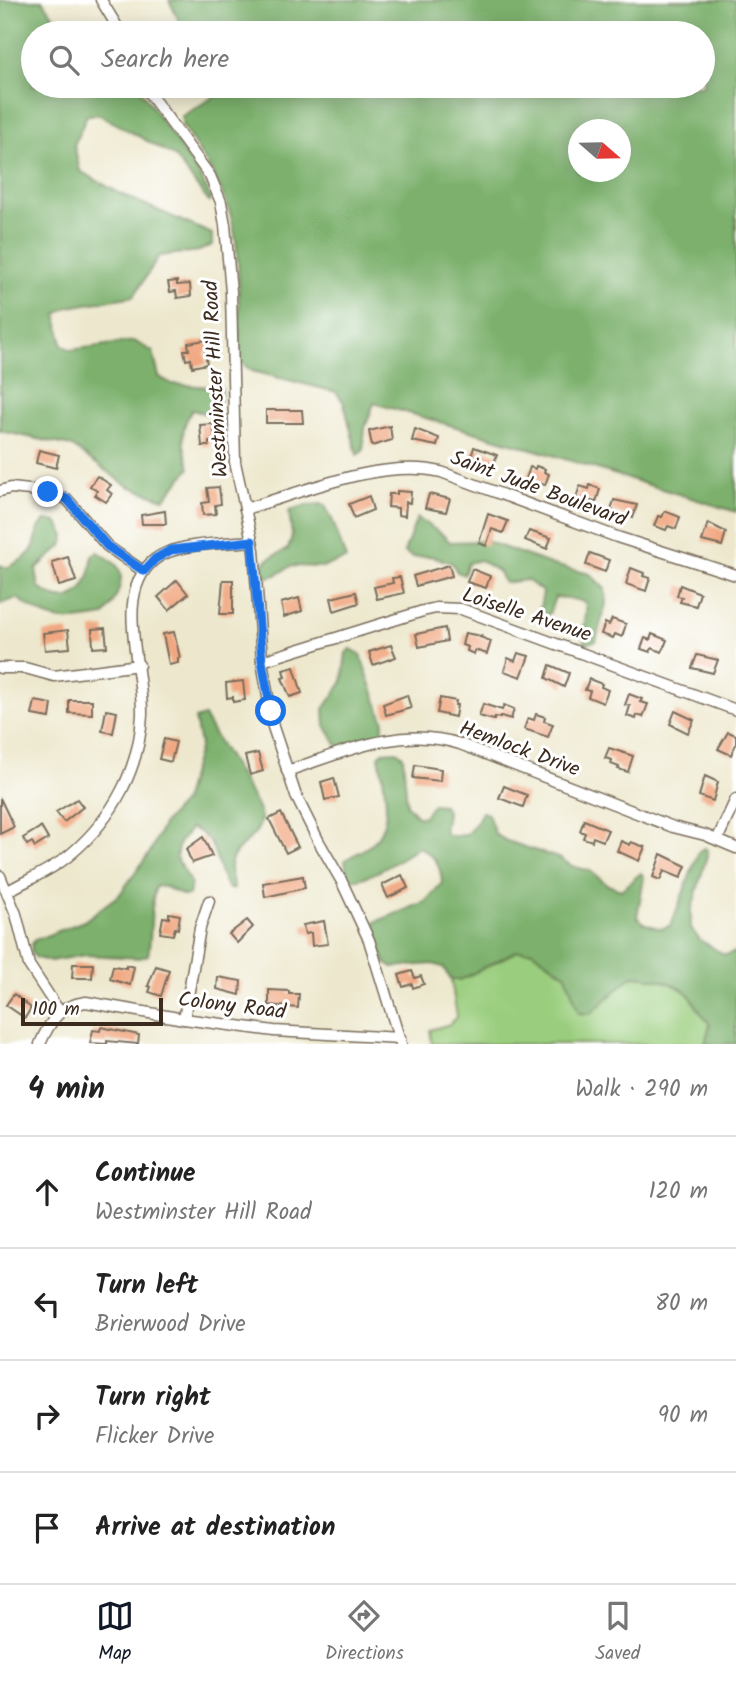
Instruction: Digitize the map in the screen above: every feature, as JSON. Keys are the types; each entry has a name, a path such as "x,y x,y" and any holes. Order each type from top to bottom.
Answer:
{"street":[{"path":"101,0 114,21"},
{"name":"Westminster Hill Road","path":"153,98 210,176 220,202 227,235 235,462 252,541 262,661 273,727 296,796 341,880 365,932 400,1041"},
{"name":"Saint Jude Boulevard","path":"245,509 371,472 424,469 474,484 653,550 736,575"},
{"path":"0,491 11,488 48,492 67,499 107,546 144,571"},
{"path":"8,891 70,855 104,819 129,776 139,740 142,713 132,606 136,586 144,571 155,559 171,550 252,541"},
{"name":"Loiselle Avenue","path":"262,661 422,611 451,608 470,611 736,710"},
{"path":"0,668 25,668 54,676 139,665"},
{"name":"Hemlock Drive","path":"287,771 387,738 444,740 673,827 736,848"},
{"path":"717,840 736,799"},
{"path":"0,876 8,891 29,965 59,1011 40,1044"},
{"path":"184,1019 200,928 209,901"},
{"name":"Colony Road","path":"59,1011 73,1004 86,1002 275,1031 400,1041"}],"green space":[{"path":"0,0 42,0 58,21 21,21 21,98 146,98 201,178 211,198 209,202 174,156 100,115 87,115 74,145 80,171 123,195 212,234 212,245 199,251 159,256 134,296 69,307 57,314 62,345 71,350 134,341 153,352 159,377 172,384 222,388 221,400 211,415 192,410 183,432 190,468 164,499 128,486 71,446 0,431"},
{"path":"169,0 736,0 736,512 374,403 365,428 363,451 357,455 344,403 336,392 252,371 239,361 238,264 233,226 220,187 182,125 182,116 212,98 715,98 715,21 179,21"},
{"path":"324,504 346,559 322,567 291,566 276,575 264,578 264,563 288,549 292,536 289,511 306,505"},
{"path":"417,518 450,542 486,541 553,565 590,574 605,589 606,604 596,641 585,644 583,639 585,602 555,597 549,614 544,616 540,608 543,592 527,580 504,583 499,572 480,560 468,563 464,575 457,572 452,563 431,556 412,557 404,552"},
{"path":"46,520 57,522 65,536 62,546 36,569 39,588 59,598 74,596 88,578 92,556 98,552 117,566 121,578 115,599 104,616 77,620 58,619 40,613 17,598 0,604 0,565 7,568 29,554 38,530"},
{"path":"351,649 360,654 384,722 382,734 338,746 325,726 324,709 342,683 346,653"},
{"path":"204,716 254,801 261,819 255,833 231,861 234,889 229,889 224,881 208,840 191,828 179,843 176,857 191,883 189,895 184,896 166,887 156,886 148,955 140,958 86,955 50,961 36,958 31,952 35,940 84,921 120,894 150,852 164,823 183,802 200,745 195,719"},
{"path":"397,751 403,756 407,805 417,816 423,817 433,804 443,805 447,812 444,832 451,836 466,835 482,812 488,814 495,834 507,841 590,871 608,885 621,890 641,873 644,878 637,917 643,923 661,929 671,925 699,851 705,848 708,852 691,912 691,929 700,940 725,955 736,952 736,1044 705,1044 710,1024 690,996 678,987 647,977 632,976 590,1014 579,1013 566,975 532,951 516,951 460,980 451,980 443,967 433,964 392,967 386,964 372,928 375,922 425,902 442,883 436,862 419,847 375,873 348,879 345,860 369,846 383,827 386,804 379,756 383,752"},
{"path":"517,951 532,951 566,975 579,1013 590,1014 632,976 647,977 678,987 690,996 710,1024 705,1044 432,1044 430,1030 450,1024 457,1016 451,980 460,980"}],"building":[{"path":"177,281 177,285 190,284 191,296 177,298 176,291 170,292 168,282"},
{"path":"211,339 213,351 205,352 207,364 192,367 191,359 186,360 184,350 189,350 188,343"},
{"path":"266,410 302,410 303,423 266,423"},
{"path":"213,424 215,441 209,442 209,446 202,446 200,425"},
{"path":"390,426 392,440 372,446 369,431"},
{"path":"415,429 439,438 437,446 412,441"},
{"path":"474,447 497,455 493,465 471,458"},
{"path":"39,450 59,455 56,468 36,463"},
{"path":"536,466 545,469 544,472 549,474 545,485 526,479 530,467 535,469"},
{"path":"97,476 111,485 107,490 112,494 106,502 95,495 97,491 90,486"},
{"path":"590,485 600,489 596,502 576,498 580,486 589,489"},
{"path":"219,487 221,504 215,505 216,514 203,515 202,503 209,502 207,488"},
{"path":"397,491 411,492 410,503 406,502 405,516 398,515 398,508 388,507 389,494 397,494"},
{"path":"429,494 450,499 446,512 425,508"},
{"path":"369,496 373,510 354,518 349,504"},
{"path":"614,500 637,505 633,518 611,510"},
{"path":"165,511 166,524 142,524 141,515"},
{"path":"665,511 680,517 676,529 668,526 666,530 654,526 658,516 662,517"},
{"path":"488,514 508,521 503,533 492,529 486,546 479,543"},
{"path":"708,523 726,532 722,546 702,541"},
{"path":"529,531 551,538 547,549 525,540"},
{"path":"590,553 609,560 605,572 586,565"},
{"path":"68,557 76,581 59,586 52,562"},
{"path":"449,565 452,576 416,586 413,576"},
{"path":"631,568 650,578 646,591 626,584"},
{"path":"472,569 490,576 486,588 467,582"},
{"path":"400,577 404,593 377,599 374,587 393,583 392,578"},
{"path":"177,580 188,594 169,610 158,597"},
{"path":"223,580 233,580 233,614 220,614"},
{"path":"680,585 700,593 696,606 680,602 682,597 677,596"},
{"path":"356,592 359,603 334,611 331,598"},
{"path":"299,598 302,611 284,617 281,603"},
{"path":"612,619 626,624 622,637 615,634 613,638 601,634 605,623 609,625"},
{"path":"105,628 107,647 93,648 92,629"},
{"path":"445,628 447,641 419,647 416,634"},
{"path":"68,630 70,648 45,650 43,633"},
{"path":"174,632 180,658 178,663 169,665 163,634"},
{"path":"465,633 491,641 487,654 475,650 474,654 467,651 468,647 462,645"},
{"path":"652,634 667,640 662,652 652,648 650,652 641,649 645,638 650,640"},
{"path":"391,645 396,657 373,665 369,652"},
{"path":"518,653 529,656 521,677 504,671 508,658 515,661"},
{"path":"697,655 718,660 713,673 692,668"},
{"path":"550,665 569,673 564,687 546,678"},
{"path":"294,667 302,693 290,697 282,678 285,677 283,670"},
{"path":"589,679 602,684 601,687 608,690 603,703 588,697 590,691 585,690"},
{"path":"243,681 245,700 233,702 233,697 227,698 226,683"},
{"path":"629,694 648,704 643,717 637,715 636,719 627,716 630,706 625,705"},
{"path":"407,695 411,708 386,715 383,704"},
{"path":"440,698 456,701 455,717 437,713"},
{"path":"69,700 92,700 92,714 69,713"},
{"path":"35,701 52,704 50,718 32,715"},
{"path":"483,704 502,710 504,705 514,709 511,719 501,716 495,717 494,720 479,716"},
{"path":"106,710 117,712 113,733 102,731"},
{"path":"675,711 694,720 688,733 670,724"},
{"path":"536,714 553,724 548,737 524,729 528,718 534,720"},
{"path":"728,732 736,735 736,744 731,755 718,749"},
{"path":"164,739 176,742 171,762 159,759"},
{"path":"609,748 633,756 628,772 618,769 619,767 611,764 612,760 605,758"},
{"path":"258,753 263,771 250,775 245,756"},
{"path":"415,765 441,769 440,781 413,778"},
{"path":"705,776 718,782 713,801 699,796"},
{"path":"334,778 339,797 325,800 321,782"},
{"path":"504,786 527,795 523,807 499,798"},
{"path":"0,798 14,827 0,834"},
{"path":"77,799 83,807 64,822 56,812"},
{"path":"281,813 298,847 286,853 269,819"},
{"path":"584,820 608,830 603,841 593,837 592,841 583,838 585,833 580,831"},
{"path":"41,827 48,839 35,847 32,842 27,845 23,838"},
{"path":"203,837 212,856 192,863 186,849"},
{"path":"621,841 645,847 639,861 617,851"},
{"path":"661,854 686,866 681,878 664,871 660,880 653,877"},
{"path":"402,875 408,888 388,898 382,885"},
{"path":"303,876 305,888 265,897 263,883"},
{"path":"169,913 180,915 178,929 175,928 173,935 160,933 163,917 169,918"},
{"path":"247,920 253,927 237,943 229,934"},
{"path":"324,921 328,944 312,946 311,933 305,934 303,925"},
{"path":"73,964 93,964 92,978 72,978"},
{"path":"126,965 134,967 130,985 110,979 113,966 126,968"},
{"path":"156,966 169,970 161,996 149,992 151,987 148,986"},
{"path":"412,971 415,978 421,976 424,984 413,988 412,984 403,987 399,975"},
{"path":"218,977 241,981 240,995 217,989"},
{"path":"269,990 299,994 298,1008 269,1005"},
{"path":"14,994 31,1008 25,1018 6,1005"},
{"path":"101,1027 139,1035 138,1044 107,1041 107,1044 90,1043 93,1030 100,1031"}],"route":[{"path":"48,492 67,499 107,546 144,571 155,559 171,550 252,541 262,661 271,711"}]}
